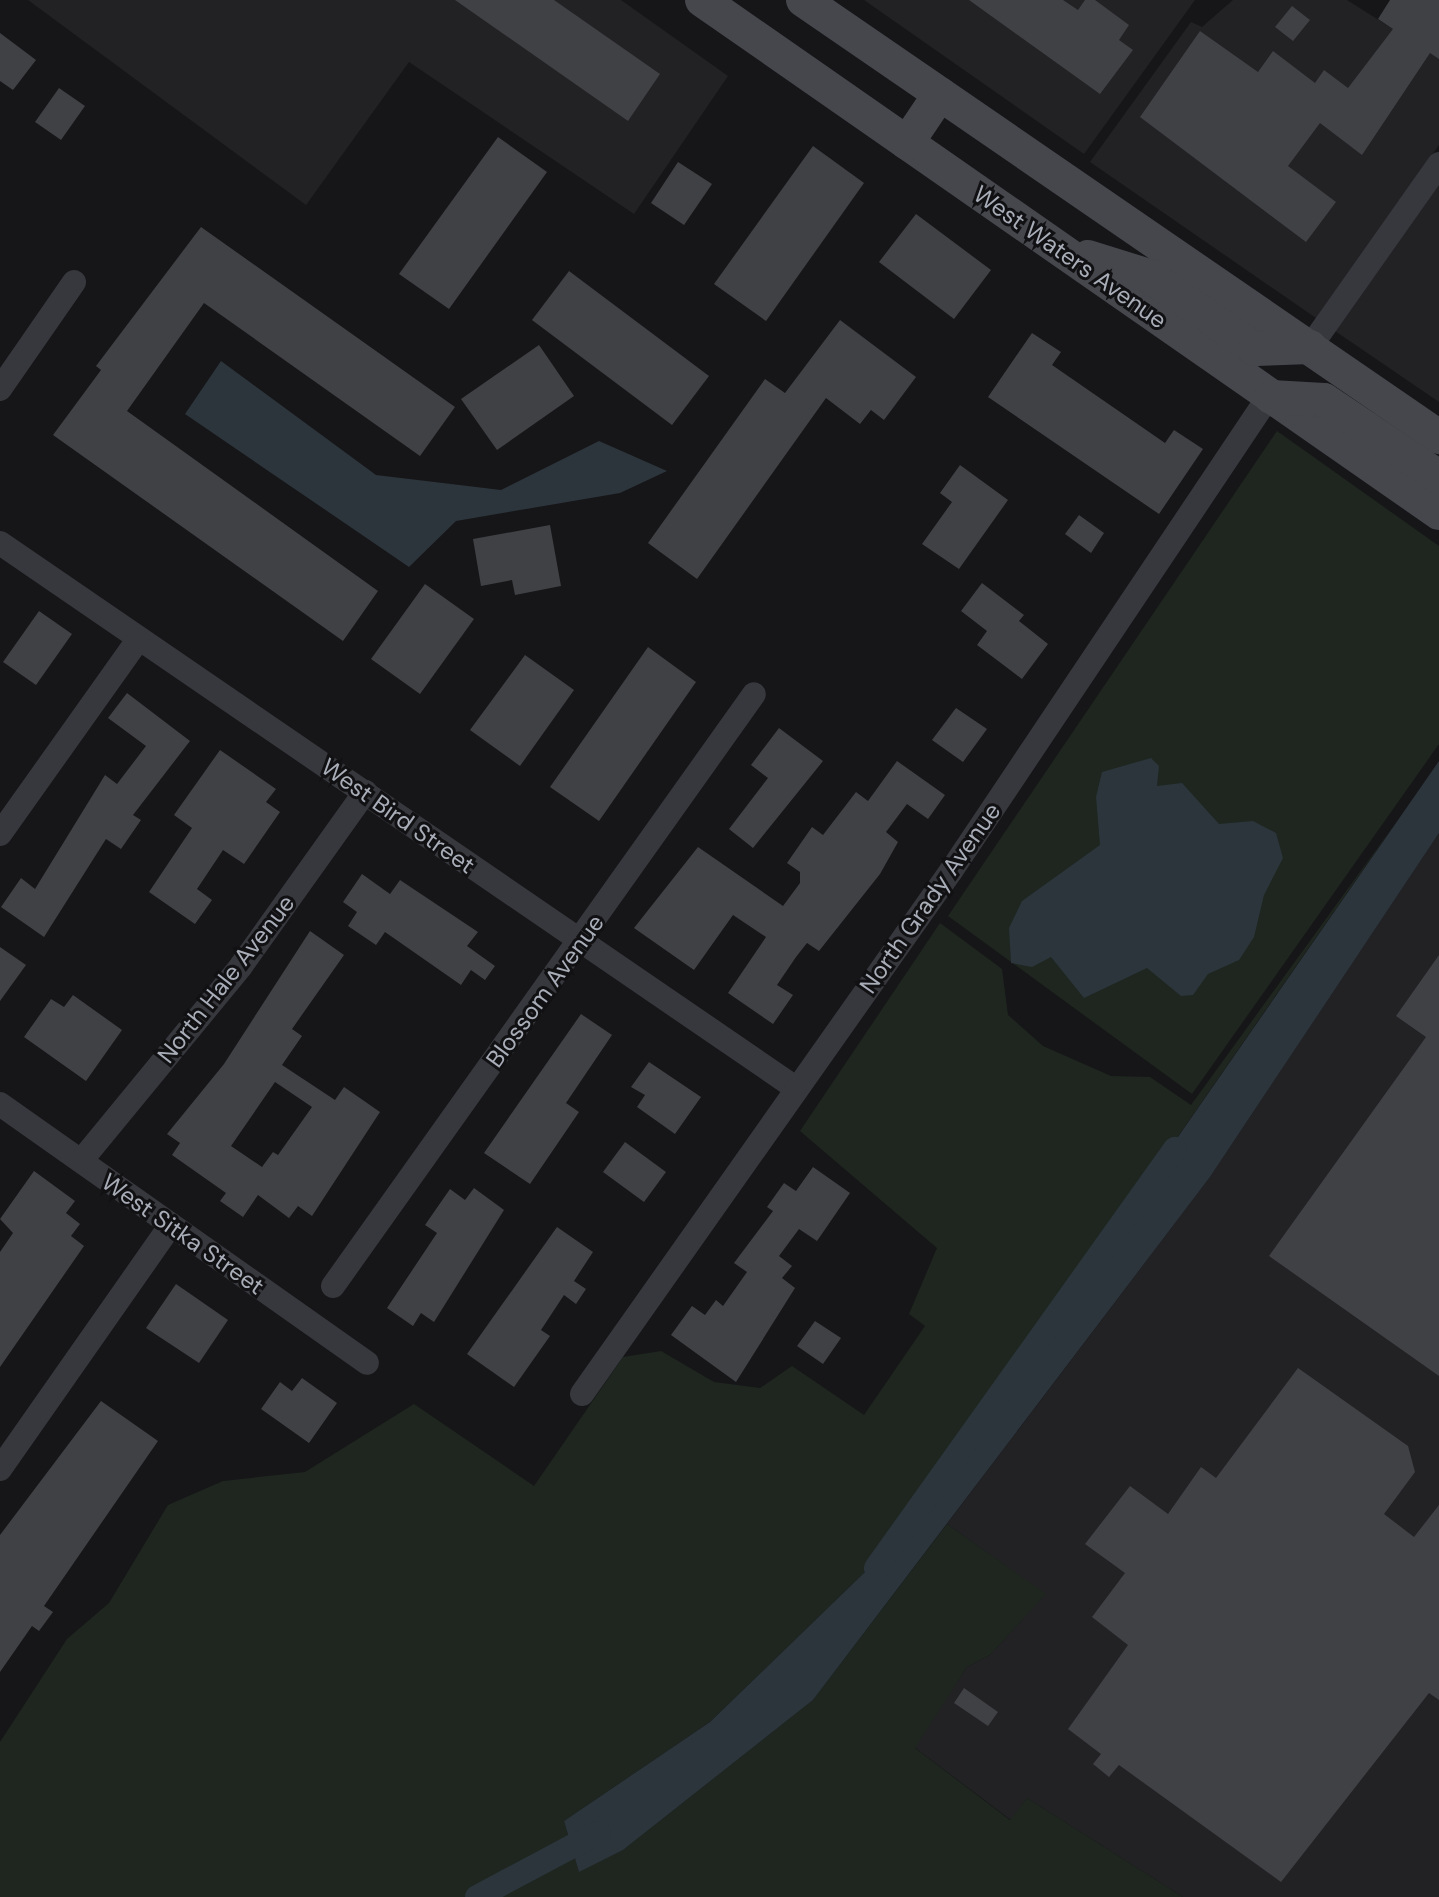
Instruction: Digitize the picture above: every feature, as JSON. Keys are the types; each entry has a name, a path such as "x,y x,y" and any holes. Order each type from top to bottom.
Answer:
{"main road":[{"name":"West Waters Avenue","path":"702,0 1439,513"},
{"path":"803,0 1439,437"},
{"path":"907,143 940,94"},
{"path":"1057,248 1149,276 1255,349 1310,347"},
{"path":"1269,396 1324,400 1439,477"}],"street":[{"path":"1310,347 1439,164"},
{"path":"0,389 74,282"},
{"name":"North Grady Avenue","path":"582,1394 951,871 1269,396"},
{"name":"West Bird Street","path":"0,543 797,1089"},
{"path":"0,834 138,640"},
{"name":"Blossom Avenue","path":"333,1286 580,943 754,694"},
{"name":"North Hale Avenue","path":"81,1161 241,966 365,792"},
{"name":"West Sitka Street","path":"0,1104 367,1363"},
{"path":"0,1469 171,1225"}],"shaded area":[{"path":"28,0 621,0 728,76 634,214 409,62 306,205"},
{"path":"864,0 1195,0 1084,154"},
{"path":"1233,0 1347,0 1439,58 1439,145 1316,318 1090,162 1191,22 1202,27"},
{"path":"1439,184 1439,402 1335,331"},
{"path":"221,361 376,475 501,490 599,441 667,471 620,493 456,521 409,567 185,414"},
{"path":"1277,431 1439,546 1439,744 1192,1094 948,916"},
{"path":"1151,758 1159,766 1157,786 1182,783 1219,824 1253,821 1276,833 1283,858 1264,895 1254,937 1239,960 1208,974 1193,995 1181,996 1147,968 1084,998 1051,957 1032,967 1011,963 1009,928 1022,901 1100,845 1096,797 1102,772"},
{"path":"1439,761 1439,833 1210,1177 813,1700 623,1850 579,1872 564,1821 710,1722 898,1540"},
{"path":"1394,825 898,1540 710,1722 564,1821 579,1871 623,1850 813,1700 947,1524 1046,1594 990,1655 967,1667 915,1748 1010,1820 1027,1798 1183,1897 0,1897 0,1742 67,1639 109,1603 168,1505 223,1481 305,1472 414,1404 534,1486 623,1357 661,1351 714,1382 760,1388 792,1366 864,1415 925,1326 909,1314 937,1248 800,1131 940,923 1002,969 1008,1015 1043,1046 1111,1076 1150,1077 1191,1105"},
{"path":"1439,833 1439,1897 1183,1897 1027,1798 1011,1820 914,1747 967,1667 990,1655 1045,1594 947,1524 1210,1177"}],"building":[{"path":"455,0 554,0 660,74 628,121"},
{"path":"969,0 1063,0 1078,10 1085,0 1095,0 1129,25 1119,40 1133,50 1100,94"},
{"path":"1390,0 1439,0 1439,59 1430,53 1362,155 1320,123 1288,166 1336,202 1306,242 1140,117 1200,31 1258,72 1273,51 1315,83 1324,70 1348,88 1393,29 1378,19"},
{"path":"1292,6 1310,20 1293,41 1275,27"},
{"path":"0,33 36,60 13,90 0,81"},
{"path":"59,88 85,106 61,140 35,122"},
{"path":"498,137 547,172 449,309 399,274"},
{"path":"813,146 864,183 766,321 714,284"},
{"path":"678,162 712,184 684,225 651,203"},
{"path":"916,214 991,270 954,319 879,262"},
{"path":"201,227 455,407 420,456 204,303 127,411 378,591 343,641 53,435 101,370 96,366"},
{"path":"569,271 709,376 672,425 532,320"},
{"path":"840,320 916,377 884,420 871,410 860,424 826,398 697,579 648,543 765,379 785,393"},
{"path":"1032,333 1061,352 1052,365 1165,443 1174,430 1203,449 1159,514 988,397"},
{"path":"539,345 574,396 497,450 461,399"},
{"path":"960,465 1008,500 959,569 922,544 952,502 940,493"},
{"path":"1079,515 1104,533 1091,553 1065,534"},
{"path":"550,525 561,586 515,595 512,580 481,586 473,539"},
{"path":"982,583 1024,615 1019,621 1048,644 1022,679 977,645 987,631 961,611"},
{"path":"425,584 474,619 420,694 371,659"},
{"path":"39,611 72,634 36,685 3,662"},
{"path":"648,647 696,682 599,821 550,787"},
{"path":"525,655 574,690 520,766 470,730"},
{"path":"127,693 190,741 133,815 141,820 121,849 106,839 44,937 1,907 21,878 35,889 105,775 117,784 146,746 108,718"},
{"path":"956,708 987,729 963,762 932,740"},
{"path":"779,728 823,761 753,848 729,829 768,778 751,765"},
{"path":"220,750 276,789 266,802 280,812 244,864 223,850 197,889 212,900 195,924 149,892 192,828 174,815"},
{"path":"897,761 945,795 928,819 907,804 886,832 898,842 880,874 819,951 807,943 777,985 793,995 773,1024 728,993 766,937 733,915 694,970 634,928 698,847 783,906 800,883 800,872 787,863 812,827 823,835 856,792 868,801"},
{"path":"362,874 390,894 400,880 478,932 467,946 495,966 485,980 471,970 461,985 385,932 376,945 348,926 357,912 343,902"},
{"path":"310,931 344,955 292,1029 302,1036 282,1065 335,1100 344,1087 380,1112 312,1216 298,1206 289,1218 258,1195 243,1217 220,1201 226,1193 172,1155 180,1143 167,1134 224,1064","holes":["275,1082 312,1107 278,1155 273,1152 262,1167 231,1146"]},
{"path":"0,947 26,965 0,1001"},
{"path":"1439,955 1439,1376 1269,1256 1426,1037 1396,1016"},
{"path":"73,995 122,1030 86,1081 24,1037 51,999 64,1007"},
{"path":"581,1014 612,1035 566,1103 579,1112 530,1184 484,1153"},
{"path":"649,1062 701,1097 675,1134 637,1107 645,1095 631,1087"},
{"path":"625,1142 666,1172 644,1202 603,1172"},
{"path":"813,1167 850,1193 817,1241 799,1229 779,1256 792,1266 782,1278 795,1288 736,1382 671,1335 692,1306 705,1315 716,1300 723,1306 747,1272 734,1263 773,1211 767,1207 784,1183 796,1191"},
{"path":"34,1171 75,1201 66,1213 80,1224 71,1236 84,1246 0,1367 0,1252 13,1233 0,1219"},
{"path":"474,1188 504,1210 434,1322 421,1313 413,1326 387,1308 437,1233 425,1225 450,1189 465,1200"},
{"path":"557,1227 593,1252 574,1281 586,1289 576,1304 564,1295 541,1330 550,1336 514,1387 467,1354"},
{"path":"176,1284 228,1320 199,1363 146,1328"},
{"path":"815,1321 841,1338 823,1364 797,1346"},
{"path":"1298,1368 1408,1446 1415,1472 1384,1514 1414,1537 1439,1505 1439,1700 1429,1693 1281,1882 1119,1765 1109,1777 1093,1764 1101,1754 1068,1729 1128,1645 1092,1617 1125,1573 1085,1544 1130,1486 1168,1514 1201,1467 1216,1478"},
{"path":"302,1378 337,1403 309,1443 261,1409 280,1382 292,1391"},
{"path":"101,1401 158,1441 44,1606 53,1612 39,1631 32,1626 0,1672 0,1535"},
{"path":"964,1688 998,1712 988,1726 954,1703"}],"waterway":[{"path":"876,1568 1175,1149"},
{"path":"477,1897 599,1832"}]}
